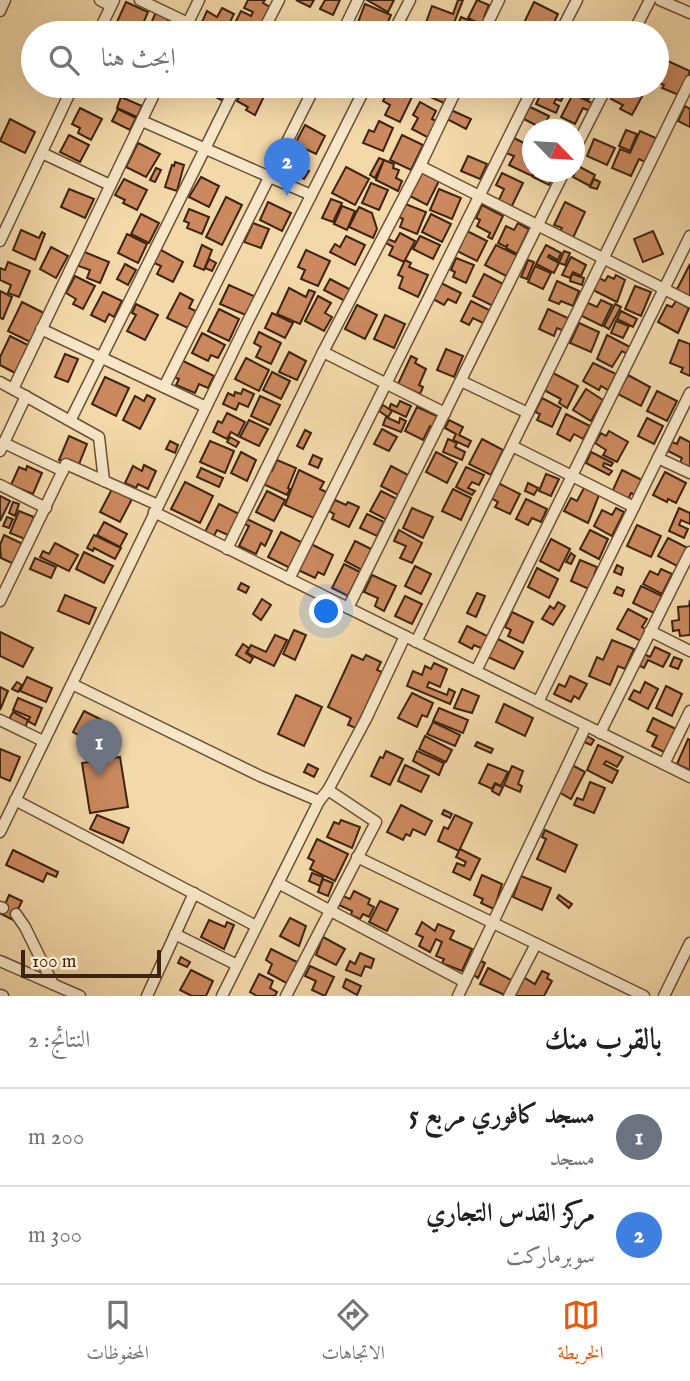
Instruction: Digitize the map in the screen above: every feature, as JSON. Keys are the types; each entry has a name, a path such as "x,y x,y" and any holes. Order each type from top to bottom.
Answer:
{"street":[{"path":"0,11 5,0"},
{"path":"100,0 113,3 104,21"},
{"path":"140,0 184,21"},
{"path":"189,21 199,0"},
{"path":"268,21 279,0"},
{"path":"348,21 358,0"},
{"path":"399,21 410,0"},
{"path":"489,21 499,0"},
{"path":"566,21 577,0"},
{"path":"639,21 650,0"},
{"path":"660,0 690,13"},
{"path":"416,642 690,81"},
{"path":"0,241 67,98"},
{"path":"13,389 153,98"},
{"path":"71,419 230,98"},
{"path":"164,387 309,98"},
{"path":"0,832 156,508 360,98"},
{"path":"227,549 323,352 452,98"},
{"path":"289,579 528,98"},
{"path":"585,130 601,98"},
{"path":"142,121 311,195"},
{"path":"42,153 110,185"},
{"path":"420,166 690,302"},
{"path":"348,608 559,182"},
{"path":"476,671 690,236"},
{"path":"41,329 206,407"},
{"path":"323,352 445,413"},
{"path":"461,381 528,413"},
{"path":"0,382 71,419 99,437 103,481"},
{"path":"538,702 690,393"},
{"path":"26,396 2,447 63,471"},
{"path":"512,446 634,506"},
{"path":"658,458 690,473"},
{"path":"0,601 66,464 156,508 227,549 690,777"},
{"path":"0,485 46,508"},
{"path":"600,733 690,552"},
{"path":"650,631 690,651"},
{"path":"222,996 318,801 328,790 366,719 405,636"},
{"path":"72,684 260,776 318,801"},
{"path":"664,764 690,711"},
{"path":"0,720 43,741"},
{"path":"458,996 586,726"},
{"path":"286,996 376,822 328,790"},
{"path":"15,800 257,926"},
{"path":"358,857 644,996"},
{"path":"278,883 465,982"},
{"path":"147,996 194,893"},
{"path":"16,914 52,984"},
{"path":"175,934 237,965"},
{"path":"664,996 690,943"},
{"path":"509,996 536,944"},
{"path":"0,961 80,996"}],"building":[{"path":"248,0 265,0 263,3 270,7 264,21 236,21 241,11 251,16 253,12 244,8"},
{"path":"296,0 314,0 310,7"},
{"path":"325,0 340,0 333,15 320,9"},
{"path":"367,0 394,0 388,12"},
{"path":"458,0 463,0 455,21 427,21 432,6 453,14"},
{"path":"477,0 489,5 484,17 489,21 474,21 468,18"},
{"path":"126,2 148,12 144,21 117,21"},
{"path":"534,2 558,14 555,21 525,21"},
{"path":"365,4 391,15 388,21 359,21"},
{"path":"222,8 234,14 230,21 202,21 207,11 217,17"},
{"path":"156,12 169,18 168,21 152,21"},
{"path":"669,62 690,71 681,96 669,91"},
{"path":"121,98 142,106 137,117 117,108"},
{"path":"239,98 263,98 255,115 237,101"},
{"path":"384,98 412,98 400,122 385,115 390,105 383,101"},
{"path":"433,98 451,98 448,105"},
{"path":"539,98 562,98 561,101 556,99 554,103 559,106 556,113 536,104"},
{"path":"571,98 581,98 594,104 590,111 583,108 578,119 561,117"},
{"path":"641,98 632,115 620,109 623,105 611,99"},
{"path":"420,102 436,111 432,119 438,122 429,138 412,129 418,118 413,115"},
{"path":"526,105 549,116 548,119 520,117"},
{"path":"685,106 690,109 690,127 678,121"},
{"path":"80,108 102,119 91,140 78,133 80,128 72,124"},
{"path":"118,109 136,118 130,130 112,121"},
{"path":"451,110 471,119 466,129 447,119"},
{"path":"10,119 35,132 25,153 0,141"},
{"path":"379,121 393,128 383,151 363,143 369,130 374,132"},
{"path":"305,125 325,136 316,154 295,144"},
{"path":"626,130 637,134 630,151 619,146"},
{"path":"640,131 658,139 647,163 639,159 631,176 612,168 620,149 630,153"},
{"path":"69,135 89,145 80,162 60,152"},
{"path":"402,135 423,145 411,170 390,160"},
{"path":"514,138 522,142 522,171 509,165 514,156 506,153"},
{"path":"594,139 615,148 607,165 587,156"},
{"path":"138,143 160,154 146,177 126,167"},
{"path":"300,151 306,154 302,163 296,160"},
{"path":"468,156 487,164 480,179 461,171"},
{"path":"379,158 384,160 375,178 370,175"},
{"path":"288,160 309,171 304,179 284,169"},
{"path":"384,160 394,164 393,168 399,170 396,178 402,181 398,191 376,180"},
{"path":"175,162 184,165 177,191 165,187"},
{"path":"346,167 369,179 355,205 332,193"},
{"path":"156,168 161,170 155,182 150,180"},
{"path":"585,170 595,175 590,186 582,182 585,182"},
{"path":"420,172 439,181 427,205 408,195"},
{"path":"502,173 523,183 510,210 497,204 504,189 496,185"},
{"path":"201,177 219,186 209,207 189,197"},
{"path":"124,179 147,190 137,210 123,203 125,200 115,195"},
{"path":"594,179 600,182 597,189 590,187"},
{"path":"371,183 388,190 379,210 362,203"},
{"path":"69,189 94,199 85,218 61,207"},
{"path":"439,189 461,198 452,219 430,210"},
{"path":"226,197 242,205 222,245 206,237"},
{"path":"331,199 342,203 333,222 322,218"},
{"path":"268,202 291,213 282,231 260,220"},
{"path":"565,202 585,212 571,242 558,235 562,228 554,225"},
{"path":"403,203 426,212 417,234 400,227 403,219 397,216"},
{"path":"482,205 503,216 492,239 488,237 490,233 477,226 480,220 476,218"},
{"path":"342,206 355,211 347,230 334,224"},
{"path":"359,207 372,213 377,229 373,238 349,227"},
{"path":"189,209 209,217 202,234 187,228 189,223 184,221"},
{"path":"141,214 159,223 149,243 131,234"},
{"path":"431,214 451,224 442,242 422,232"},
{"path":"253,223 269,229 261,248 244,242"},
{"path":"518,223 529,229 517,254 506,248 508,244 506,247 498,243 506,226 514,230"},
{"path":"21,230 39,238 42,232 45,234 35,260 13,250"},
{"path":"465,230 487,241 477,261 455,250"},
{"path":"653,231 663,254 643,262 634,239"},
{"path":"400,233 415,241 404,262 389,255 393,247 386,243 388,239 395,242"},
{"path":"127,234 147,244 138,263 118,253"},
{"path":"346,236 365,245 355,265 330,252 335,244 340,247"},
{"path":"420,236 440,245 433,259 413,249"},
{"path":"202,245 212,250 204,270 194,266"},
{"path":"496,245 518,256 508,277 485,265"},
{"path":"546,245 561,253 558,260 549,255 548,257 559,263 554,273 536,264"},
{"path":"51,247 68,256 56,278 40,269"},
{"path":"159,249 183,262 173,282 157,274 161,266 152,262"},
{"path":"306,250 330,261 318,286 301,279 305,270 298,267"},
{"path":"82,251 109,262 100,283 87,278 90,270 76,265"},
{"path":"564,251 570,253 565,265 559,263"},
{"path":"571,257 586,265 581,276 573,272 570,278 562,275"},
{"path":"456,258 474,265 466,283 453,277 455,272 451,270"},
{"path":"209,259 216,263 212,271 205,268"},
{"path":"405,260 411,263 409,267 428,275 418,297 399,288 403,277 398,275"},
{"path":"528,260 534,262 527,279 521,277"},
{"path":"8,262 30,271 19,297 8,293 11,285 0,280 0,268 5,270"},
{"path":"125,264 136,270 128,285 117,279"},
{"path":"690,264 690,301 675,293"},
{"path":"535,266 551,273 543,289 528,282"},
{"path":"484,274 507,286 497,308 473,296"},
{"path":"572,274 584,278 582,285 570,281"},
{"path":"616,275 625,280 617,302 593,290 599,278 605,281 608,276 614,279"},
{"path":"75,276 95,286 83,309 73,304 76,299 66,293"},
{"path":"330,279 351,290 345,301 324,290"},
{"path":"557,281 579,291 573,306 549,300"},
{"path":"441,283 461,293 456,303 448,299 444,305 433,299"},
{"path":"229,285 256,297 248,316 220,304"},
{"path":"635,286 651,292 641,316 625,309"},
{"path":"289,288 306,297 309,290 315,292 300,324 277,314"},
{"path":"0,291 12,297 3,319 0,318"},
{"path":"103,292 122,301 114,317 109,314 105,322 91,315"},
{"path":"180,293 193,300 189,308 198,312 190,329 167,318"},
{"path":"318,296 331,303 325,313 332,317 324,331 305,321"},
{"path":"601,300 612,305 602,326 580,315 586,302 597,307"},
{"path":"471,301 493,312 487,325 473,318 469,325 461,321"},
{"path":"676,301 689,308 678,333 658,322 667,305 672,307"},
{"path":"22,302 46,314 32,343 8,331"},
{"path":"136,304 158,315 145,340 127,331 136,315 132,313"},
{"path":"615,304 621,307 609,329 604,326"},
{"path":"357,305 377,315 365,339 345,329"},
{"path":"219,309 239,319 229,341 208,331"},
{"path":"548,309 570,319 564,331 557,328 554,336 539,329"},
{"path":"621,311 637,319 633,327 617,319"},
{"path":"272,313 293,323 285,338 265,328"},
{"path":"385,315 405,324 394,348 374,339"},
{"path":"616,321 629,326 623,338 611,333"},
{"path":"579,323 599,332 591,352 570,343"},
{"path":"259,332 281,343 271,364 256,357 261,347 254,343"},
{"path":"202,333 225,345 218,358 211,355 208,361 192,353"},
{"path":"607,335 630,347 627,354 622,351 612,367 597,359"},
{"path":"10,336 30,346 17,374 0,365 0,357"},
{"path":"679,340 690,344 690,376 681,372 683,368 670,363"},
{"path":"446,349 463,356 454,377 437,370"},
{"path":"289,352 306,361 297,380 279,372"},
{"path":"65,354 78,359 68,382 55,377"},
{"path":"411,356 417,359 415,363 426,369 419,385 423,387 420,394 398,384"},
{"path":"246,358 269,370 259,391 235,379"},
{"path":"181,360 214,376 208,388 199,384 195,393 176,385 179,379 173,377"},
{"path":"593,363 616,374 608,390 601,386 599,390 583,381"},
{"path":"272,372 290,381 281,399 263,390"},
{"path":"551,372 578,386 567,408 559,403 561,399 542,389"},
{"path":"628,375 650,387 641,406 618,394"},
{"path":"105,377 129,388 116,416 92,404"},
{"path":"243,389 254,394 248,407 239,403 236,410 223,404 228,393 234,396 235,392 241,394"},
{"path":"586,389 603,400 591,421 573,410"},
{"path":"657,391 677,401 667,421 647,411"},
{"path":"147,395 155,399 140,429 123,420 135,396 144,401"},
{"path":"260,396 280,405 270,425 251,416"},
{"path":"542,398 561,408 552,427 537,420 540,414 535,412"},
{"path":"400,401 411,406 406,417 389,409 391,404 397,407"},
{"path":"383,405 392,411 388,417 379,411"},
{"path":"417,407 439,417 434,428 430,426 423,440 405,431"},
{"path":"227,413 245,422 238,436 231,432 227,439 213,432 218,421 222,423"},
{"path":"566,414 590,426 583,439 574,434 570,441 557,434"},
{"path":"386,417 399,423 400,418 406,421 401,432 383,425"},
{"path":"647,418 663,426 654,444 638,436"},
{"path":"249,420 268,429 259,446 240,437"},
{"path":"449,420 463,427 459,435 471,441 468,447 453,440 456,434 445,428"},
{"path":"382,429 397,437 389,451 374,444"},
{"path":"305,430 311,433 303,449 297,446"},
{"path":"609,431 628,442 617,462 603,455 606,450 595,443 601,433 606,436"},
{"path":"69,436 87,444 77,469 59,460"},
{"path":"230,437 239,442 236,447 227,442"},
{"path":"680,437 690,442 690,470 679,465 682,458 668,451 672,442 677,444"},
{"path":"448,439 457,443 455,447 465,452 462,460 443,452"},
{"path":"482,439 503,450 491,475 469,464"},
{"path":"170,441 178,445 175,453 166,449"},
{"path":"210,441 234,451 225,473 200,462"},
{"path":"241,452 256,460 247,481 231,473"},
{"path":"436,452 457,463 447,483 426,472"},
{"path":"591,452 613,463 611,466 604,463 603,466 612,471 609,475 586,463"},
{"path":"313,455 322,459 318,468 309,464"},
{"path":"277,460 296,468 287,495 261,483 267,468 272,471"},
{"path":"144,465 156,471 148,489 138,484 136,488 125,483 133,466 142,471"},
{"path":"27,466 42,473 33,494 11,485 19,467 26,470"},
{"path":"391,466 410,476 400,496 381,486"},
{"path":"466,467 484,475 479,485 472,482 468,488 475,491 472,495 456,487"},
{"path":"201,468 223,478 219,487 197,477"},
{"path":"299,470 324,482 320,489 328,493 316,519 285,505"},
{"path":"622,470 644,481 637,496 631,493 628,500 612,492"},
{"path":"665,472 686,483 676,503 653,495"},
{"path":"546,474 559,479 551,496 539,491"},
{"path":"185,482 213,496 200,523 171,509"},
{"path":"498,483 520,494 510,514 495,507 498,502 491,498"},
{"path":"528,483 538,488 534,495 525,491"},
{"path":"584,488 599,495 588,523 564,511 571,498 577,501"},
{"path":"112,489 132,499 120,522 100,512"},
{"path":"453,489 471,498 461,520 442,511"},
{"path":"267,491 285,500 274,521 256,512"},
{"path":"381,491 399,500 389,521 370,511"},
{"path":"0,496 10,501 0,521"},
{"path":"526,499 547,509 541,522 532,518 528,525 516,519"},
{"path":"335,500 359,507 349,527 332,519 334,514 329,511"},
{"path":"13,502 19,504 15,516 9,513"},
{"path":"219,504 241,515 230,536 217,530 214,536 205,532"},
{"path":"412,508 433,517 423,538 403,528"},
{"path":"616,508 624,512 612,536 594,526 602,510 612,515"},
{"path":"679,508 690,513 690,524 681,520 679,525 688,529 684,538 669,531"},
{"path":"19,511 34,517 25,539 10,533"},
{"path":"367,514 384,522 377,536 360,528"},
{"path":"7,517 13,519 9,528 3,526"},
{"path":"245,518 272,531 265,546 261,543 256,554 239,546 249,526 242,523"},
{"path":"104,522 127,534 120,547 97,535"},
{"path":"637,525 661,536 651,557 627,546"},
{"path":"399,530 422,543 412,563 400,558 406,546 394,541"},
{"path":"590,530 608,539 599,559 580,549"},
{"path":"281,532 303,543 290,568 268,557"},
{"path":"4,535 25,545 16,565 1,558 0,545"},
{"path":"94,535 121,548 115,559 94,548 93,551 87,548"},
{"path":"668,538 690,549 681,568 658,556"},
{"path":"551,539 570,549 559,571 540,561"},
{"path":"355,541 373,550 362,570 345,561"},
{"path":"55,543 78,555 69,571 40,557 43,551 49,554"},
{"path":"311,544 333,555 324,575 318,572 315,578 298,570"},
{"path":"84,552 113,566 104,583 76,569"},
{"path":"571,553 575,556 571,564 566,562"},
{"path":"35,558 56,567 51,578 30,569"},
{"path":"580,560 597,567 594,575 597,577 591,590 571,581"},
{"path":"344,564 360,572 348,596 332,588"},
{"path":"617,565 623,568 621,575 614,572"},
{"path":"415,566 431,574 421,594 405,586"},
{"path":"537,568 558,579 549,598 528,587"},
{"path":"661,569 672,574 662,594 643,584 650,571 658,575"},
{"path":"372,575 396,586 384,611 375,606 378,598 364,592"},
{"path":"241,583 249,587 246,593 238,589"},
{"path":"641,586 662,596 654,613 633,603"},
{"path":"617,587 624,590 622,596 614,593"},
{"path":"477,593 485,596 476,617 467,613"},
{"path":"65,595 96,608 89,624 58,611"},
{"path":"405,596 422,604 412,624 395,616"},
{"path":"262,599 271,605 261,620 253,614"},
{"path":"690,600 690,635 680,636 679,630 673,631 672,621 679,620 678,607 689,606"},
{"path":"558,602 565,606 553,625 542,619 550,606 554,609"},
{"path":"628,609 647,619 642,627 647,630 641,641 617,629"},
{"path":"512,612 533,622 523,643 508,636 511,630 505,627"},
{"path":"467,626 489,637 483,649 474,645 472,649 459,642"},
{"path":"294,630 306,635 295,660 283,654"},
{"path":"0,632 33,648 23,667 0,656"},
{"path":"275,635 287,640 274,666 247,653 251,645 266,652"},
{"path":"498,639 523,652 514,669 488,657"},
{"path":"612,640 634,649 625,669 618,666 610,685 589,676 597,657 603,660"},
{"path":"243,644 249,648 246,653 253,658 250,663 236,655"},
{"path":"655,647 670,654 663,667 648,660 644,668 638,665 644,654 650,657"},
{"path":"352,655 363,660 366,655 381,662 377,670 382,672 356,728 348,725 351,718 328,707"},
{"path":"674,657 682,660 678,669 670,666"},
{"path":"434,663 447,669 440,687 429,682 427,687 447,695 449,689 455,692 450,704 407,686 413,671 422,675 425,666 431,669"},
{"path":"570,676 587,684 579,699 574,696 571,702 554,694 559,684 565,687"},
{"path":"27,677 52,688 46,702 20,691"},
{"path":"17,682 22,685 18,692 12,689"},
{"path":"645,682 658,689 648,709 629,699 634,690 640,693"},
{"path":"666,686 682,694 672,716 656,708"},
{"path":"0,687 8,691 0,710"},
{"path":"462,689 479,696 472,713 454,708"},
{"path":"412,693 433,703 427,717 422,715 417,727 398,718"},
{"path":"296,695 322,707 304,746 278,734"},
{"path":"18,698 42,708 35,725 28,721 30,717 13,710"},
{"path":"504,704 533,718 525,736 496,722"},
{"path":"439,708 468,720 463,733 433,721"},
{"path":"84,711 102,720 91,742 73,732"},
{"path":"13,712 28,720 25,728 9,719"},
{"path":"653,718 676,729 664,752 652,746 657,736 647,731"},
{"path":"433,722 460,735 455,746 427,734"},
{"path":"425,736 452,750 446,762 419,749"},
{"path":"587,736 594,740 591,745 584,742"},
{"path":"688,739 690,740 690,770 677,764"},
{"path":"477,742 493,749 491,753 475,746"},
{"path":"598,745 623,757 617,767 606,761 604,764 618,771 612,783 587,770"},
{"path":"0,749 20,757 10,781 0,777"},
{"path":"386,751 403,759 390,785 371,776"},
{"path":"417,751 444,763 439,775 413,761"},
{"path":"120,757 128,807 90,813 82,763"},
{"path":"308,764 318,769 314,777 304,772"},
{"path":"488,764 508,772 501,786 495,783 492,789 479,783"},
{"path":"405,765 429,776 421,792 398,781"},
{"path":"572,765 585,772 571,799 559,792"},
{"path":"512,766 523,771 518,784 522,786 520,792 504,785"},
{"path":"590,782 605,788 594,813 574,805 577,798 583,800"},
{"path":"495,784 503,787 499,795 492,791"},
{"path":"401,805 432,821 425,835 413,829 410,836 406,834 403,840 387,832"},
{"path":"444,810 452,814 450,818 442,814"},
{"path":"97,815 129,828 123,843 90,829"},
{"path":"455,815 472,823 459,851 438,841 444,827 448,829"},
{"path":"341,820 360,827 352,848 327,837 334,822 339,824"},
{"path":"545,830 577,845 565,872 537,859 546,839 542,837"},
{"path":"317,839 348,854 335,881 310,869 314,861 308,858"},
{"path":"460,849 480,859 470,880 453,872 457,863 464,866 466,862 456,857"},
{"path":"13,850 58,872 56,877 47,873 43,882 6,865"},
{"path":"312,873 323,877 320,886 309,881"},
{"path":"482,875 502,884 494,909 481,903 483,899 474,895"},
{"path":"521,876 551,888 542,910 513,897"},
{"path":"323,879 333,883 328,896 318,892"},
{"path":"354,891 370,899 368,904 374,907 369,917 363,914 360,919 351,915 352,911 339,905 343,896 350,899"},
{"path":"9,895 22,901 13,920 1,914"},
{"path":"559,895 572,904 569,908 557,898"},
{"path":"380,901 398,909 387,931 369,922"},
{"path":"290,918 306,926 299,946 280,936"},
{"path":"209,920 225,927 227,922 234,925 224,949 201,937"},
{"path":"422,922 435,931 438,924 454,931 450,939 472,949 462,971 442,963 444,959 436,956 442,942 436,939 430,952 419,946 423,937 416,934"},
{"path":"323,937 345,949 336,965 316,955"},
{"path":"271,949 301,964 290,985 268,973 272,964 266,960"},
{"path":"360,953 374,959 371,968 365,966 361,976 346,970 350,961 355,964"},
{"path":"181,957 190,962 187,967 178,963"},
{"path":"479,960 485,963 478,978 472,974"},
{"path":"310,966 334,977 325,996 312,990 316,981 305,976"},
{"path":"488,968 515,982 507,996 480,984"},
{"path":"191,970 213,981 206,996 192,996 180,990"},
{"path":"542,971 549,974 547,978 552,981 544,996 513,996 523,977 535,984"},
{"path":"259,974 273,981 270,988 277,992 275,996 257,996 250,992"},
{"path":"346,979 361,986 357,995 343,987"}],"place":[{"name":"مركز القدس التجاري","path":"287,196"},
{"name":"مسجد كافوري مربع 5","path":"99,777"}]}
